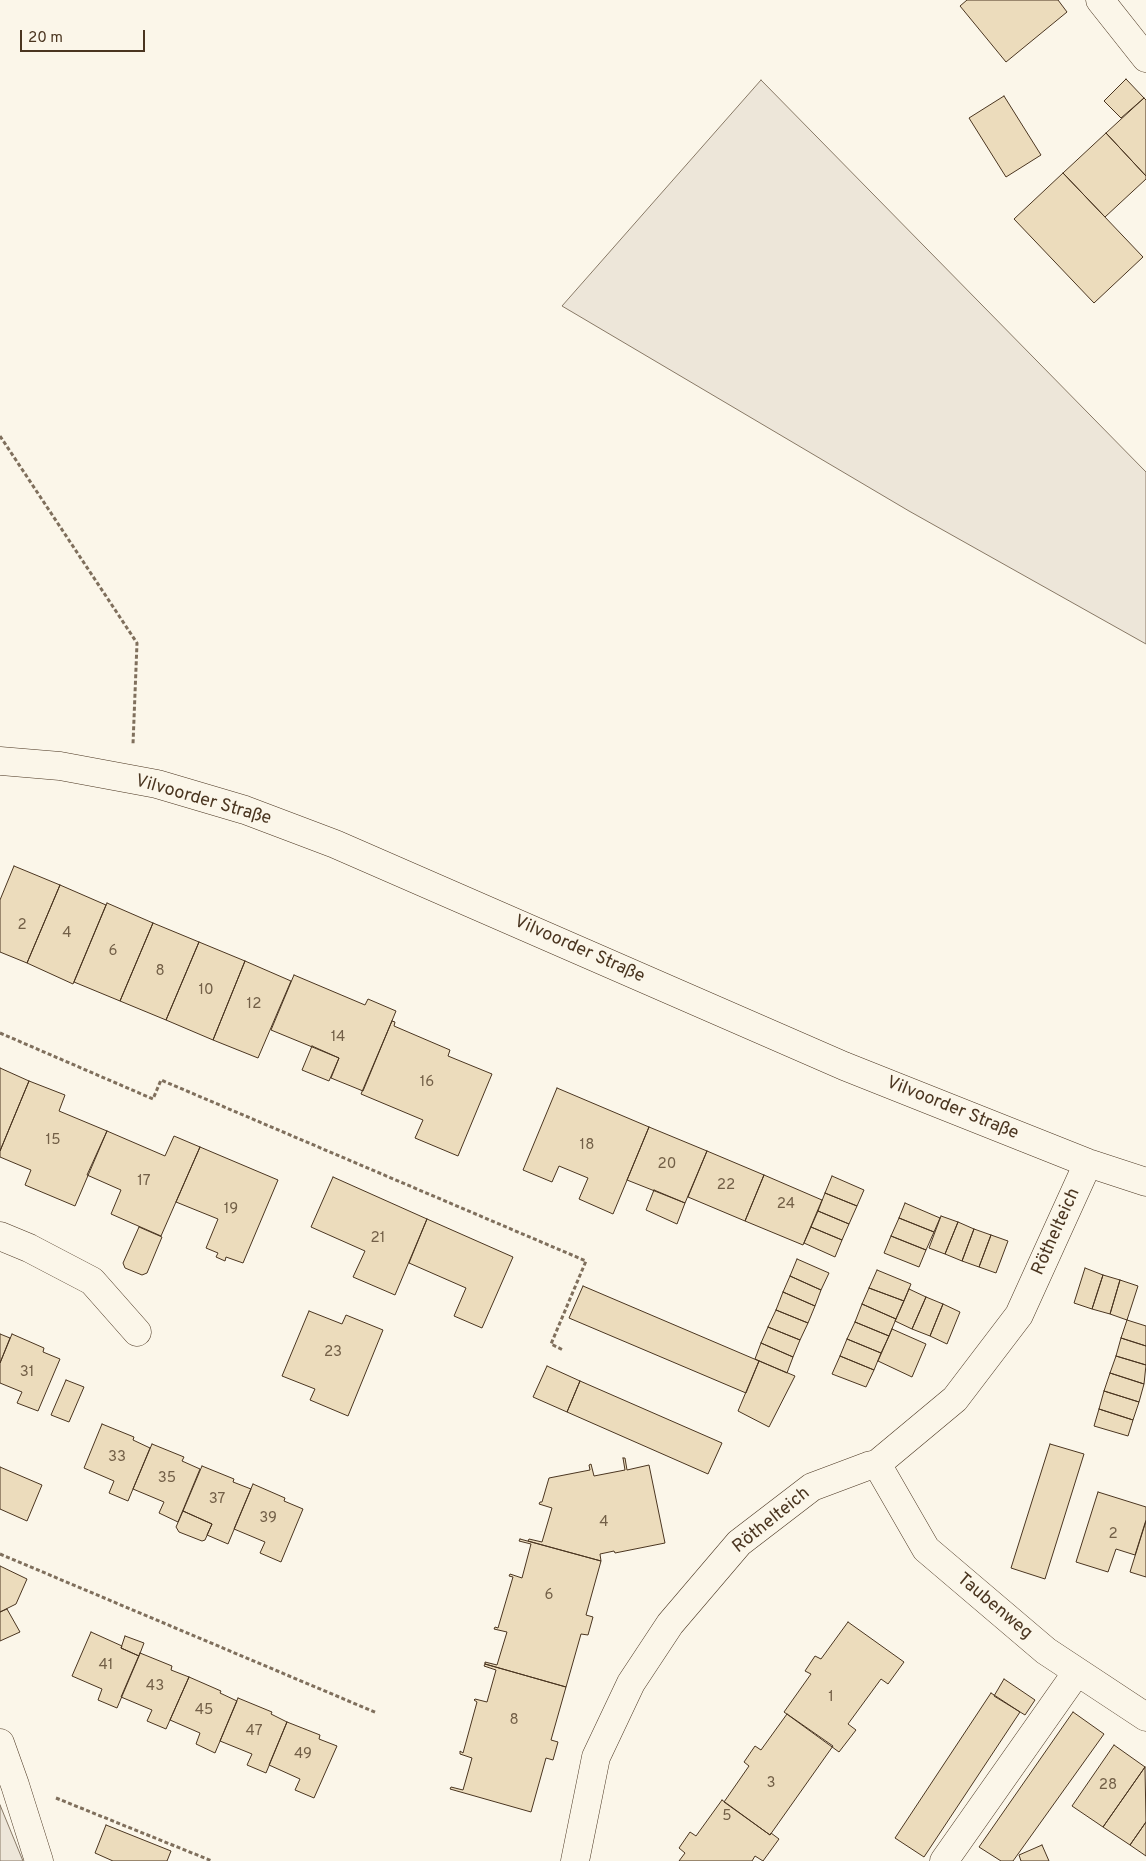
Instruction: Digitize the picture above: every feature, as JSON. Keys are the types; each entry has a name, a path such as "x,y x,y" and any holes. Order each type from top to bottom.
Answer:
{"street":[{"path":"1100,0 1146,58"},
{"name":"Vilvoorder Straße","path":"0,761 60,766 157,784 245,810 335,844 844,1066 1088,1164 1146,1182"},
{"name":"Röthelteich","path":"576,1861 596,1757 631,1682 670,1624 739,1543 812,1487 877,1464 955,1399 1019,1315 1088,1164"},
{"path":"0,1236 29,1248 92,1281 137,1332"},
{"name":"Taubenweg","path":"877,1464 926,1549 1046,1651 1146,1717"},
{"path":"944,1861 1077,1672"},
{"path":"0,1743 39,1861"}],"path":[{"path":"0,436 137,643 131,779"},
{"path":"0,1033 154,1098 161,1080 586,1261 551,1344 563,1350"},
{"path":"0,1554 377,1712"},
{"path":"15,1785 70,1803 212,1861"}],"shaded area":[{"path":"761,80 1146,472 1146,644 909,511 562,306"},
{"path":"0,1805 23,1861 0,1861"}],"building":[{"path":"967,0 1058,0 1067,12 1006,62 960,6"},
{"path":"1126,79 1144,98 1121,118 1104,101"},
{"path":"1004,96 1041,155 1006,177 969,118"},
{"path":"1144,98 1146,100 1146,176 1106,133"},
{"path":"1106,133 1146,176 1146,179 1105,217 1063,173"},
{"path":"1063,173 1143,257 1094,303 1014,219"},
{"path":"14,866 60,885 27,963 0,952 0,900"},
{"path":"60,885 106,905 73,984 27,963"},
{"path":"107,903 153,923 120,1001 74,982"},
{"path":"153,923 199,942 166,1020 120,1001"},
{"path":"199,942 245,961 213,1040 166,1020"},
{"path":"245,961 291,981 258,1058 213,1040"},
{"path":"294,975 365,1005 368,999 396,1011 363,1091 331,1078 339,1058 271,1030"},
{"path":"392,1021 395,1022 394,1026 450,1050 448,1056 492,1074 458,1156 415,1138 423,1120 361,1094"},
{"path":"312,1046 339,1058 329,1081 302,1070"},
{"path":"0,1068 29,1081 0,1151"},
{"path":"29,1081 65,1095 59,1111 107,1131 75,1206 25,1185 31,1170 0,1157 0,1151"},
{"path":"557,1088 649,1127 613,1214 579,1199 588,1178 559,1166 552,1182 523,1170"},
{"path":"649,1127 707,1151 685,1203 627,1180"},
{"path":"107,1131 165,1156 174,1136 200,1147 161,1236 111,1214 121,1190 87,1175"},
{"path":"200,1147 278,1180 243,1263 226,1257 225,1261 216,1257 218,1253 206,1248 218,1219 176,1202"},
{"path":"707,1151 764,1175 745,1221 688,1197"},
{"path":"764,1175 822,1200 803,1245 745,1221"},
{"path":"832,1176 864,1190 857,1206 825,1193"},
{"path":"333,1177 427,1219 395,1295 353,1277 365,1251 311,1227"},
{"path":"654,1190 685,1203 677,1224 646,1210"},
{"path":"825,1193 857,1206 849,1224 818,1211"},
{"path":"905,1203 940,1218 934,1232 899,1218"},
{"path":"818,1211 849,1224 842,1240 811,1227"},
{"path":"941,1216 958,1222 945,1254 929,1248"},
{"path":"899,1218 934,1232 926,1250 891,1236"},
{"path":"427,1219 513,1257 482,1328 454,1316 466,1288 409,1263"},
{"path":"958,1222 974,1229 962,1261 945,1254"},
{"path":"139,1227 162,1237 147,1273 142,1275 125,1268 123,1263"},
{"path":"811,1227 842,1240 835,1257 804,1243"},
{"path":"974,1229 991,1235 979,1267 962,1261"},
{"path":"991,1235 1008,1241 996,1273 979,1267"},
{"path":"891,1236 926,1250 919,1267 884,1253"},
{"path":"797,1259 829,1273 821,1290 790,1276"},
{"path":"1085,1268 1103,1275 1092,1309 1074,1303"},
{"path":"877,1270 911,1284 904,1301 869,1288"},
{"path":"1103,1275 1120,1280 1110,1314 1092,1309"},
{"path":"790,1276 821,1290 815,1306 783,1292"},
{"path":"1120,1280 1138,1286 1127,1320 1110,1314"},
{"path":"583,1286 759,1361 746,1393 569,1318"},
{"path":"869,1288 904,1301 896,1319 862,1304"},
{"path":"909,1289 926,1297 912,1329 895,1321"},
{"path":"783,1292 815,1306 808,1323 776,1310"},
{"path":"926,1297 943,1304 930,1336 912,1329"},
{"path":"862,1304 896,1319 889,1336 855,1322"},
{"path":"943,1304 960,1312 947,1344 930,1336"},
{"path":"776,1310 808,1323 800,1340 768,1327"},
{"path":"309,1311 342,1324 346,1315 383,1330 348,1416 310,1400 315,1389 282,1376"},
{"path":"1127,1320 1146,1326 1146,1346 1121,1338"},
{"path":"855,1322 889,1336 881,1353 847,1339"},
{"path":"768,1327 800,1340 793,1357 761,1343"},
{"path":"892,1329 926,1344 912,1377 878,1361"},
{"path":"0,1334 10,1338 0,1363"},
{"path":"12,1334 44,1348 43,1352 60,1359 38,1411 17,1403 22,1392 0,1383 0,1363"},
{"path":"1121,1338 1146,1346 1146,1365 1116,1356"},
{"path":"847,1339 881,1353 874,1370 840,1356"},
{"path":"761,1343 793,1357 787,1373 755,1359"},
{"path":"840,1356 874,1370 866,1387 832,1374"},
{"path":"1116,1356 1146,1365 1144,1384 1110,1373"},
{"path":"759,1361 795,1376 769,1427 738,1411"},
{"path":"547,1366 580,1381 567,1412 533,1397"},
{"path":"1110,1373 1144,1384 1139,1402 1104,1391"},
{"path":"66,1380 84,1387 69,1422 51,1415"},
{"path":"580,1381 722,1443 708,1474 567,1412"},
{"path":"1104,1391 1139,1402 1133,1420 1099,1409"},
{"path":"1099,1409 1133,1420 1128,1436 1094,1426"},
{"path":"102,1424 134,1437 133,1440 150,1448 128,1501 109,1493 114,1481 84,1468"},
{"path":"152,1444 184,1457 182,1461 200,1469 178,1522 159,1513 164,1502 133,1489"},
{"path":"1050,1444 1084,1454 1045,1579 1011,1568"},
{"path":"623,1458 625,1458 627,1470 649,1465 665,1543 615,1553 614,1551 600,1554 601,1561 528,1541 529,1539 542,1542 552,1508 539,1504 542,1502 549,1478 590,1470 589,1465 591,1464 594,1476 625,1470"},
{"path":"202,1466 234,1479 233,1482 251,1489 228,1544 207,1535 212,1524 183,1511"},
{"path":"0,1467 42,1485 27,1521 0,1509"},
{"path":"253,1484 285,1498 284,1501 303,1509 281,1562 260,1553 265,1542 234,1529"},
{"path":"1098,1492 1146,1507 1146,1520 1135,1555 1116,1549 1108,1572 1076,1562"},
{"path":"183,1511 212,1524 205,1540 202,1541 179,1532 176,1527"},
{"path":"1146,1521 1146,1577 1130,1572"},
{"path":"520,1539 601,1561 586,1615 593,1617 588,1635 581,1634 566,1687 485,1664 485,1662 497,1665 507,1632 494,1629 495,1627 498,1628 513,1577 509,1576 510,1574 522,1578 531,1544 519,1541"},
{"path":"0,1566 27,1579 16,1604 0,1612"},
{"path":"7,1609 20,1632 0,1641 0,1612"},
{"path":"848,1622 904,1662 888,1684 881,1679 848,1724 856,1730 839,1752 784,1712 811,1674 805,1671 815,1656 821,1659"},
{"path":"91,1632 139,1656 117,1708 98,1700 102,1689 72,1676"},
{"path":"125,1636 144,1643 139,1656 121,1648"},
{"path":"140,1653 172,1666 171,1670 189,1677 166,1729 147,1721 152,1710 121,1697"},
{"path":"485,1664 566,1687 551,1740 558,1742 553,1760 546,1758 531,1812 450,1789 451,1787 463,1790 472,1758 460,1754 460,1751 463,1753 477,1702 474,1700 487,1702 496,1670 484,1666"},
{"path":"189,1677 221,1691 220,1693 237,1701 215,1753 196,1744 200,1733 170,1720"},
{"path":"1004,1679 1035,1700 1025,1715 994,1696"},
{"path":"991,1693 1020,1712 924,1857 895,1838"},
{"path":"238,1698 272,1712 271,1714 287,1722 266,1773 247,1765 252,1754 220,1741"},
{"path":"1073,1712 1104,1734 1013,1861 1001,1861 979,1847"},
{"path":"787,1714 833,1746 770,1835 724,1802 749,1766 744,1762 755,1746 761,1750"},
{"path":"287,1722 320,1735 319,1739 337,1746 314,1798 295,1790 300,1779 269,1765"},
{"path":"1114,1745 1145,1767 1103,1827 1072,1806"},
{"path":"1145,1767 1146,1822 1130,1845 1103,1827"},
{"path":"722,1800 770,1835 771,1833 779,1839 763,1861 755,1856 752,1861 679,1861 685,1853 679,1848 690,1832 696,1836"},
{"path":"1146,1822 1146,1856 1130,1845"},
{"path":"106,1825 171,1851 167,1861 113,1861 95,1853"},
{"path":"1042,1845 1049,1861 1021,1861 1019,1855"}]}
